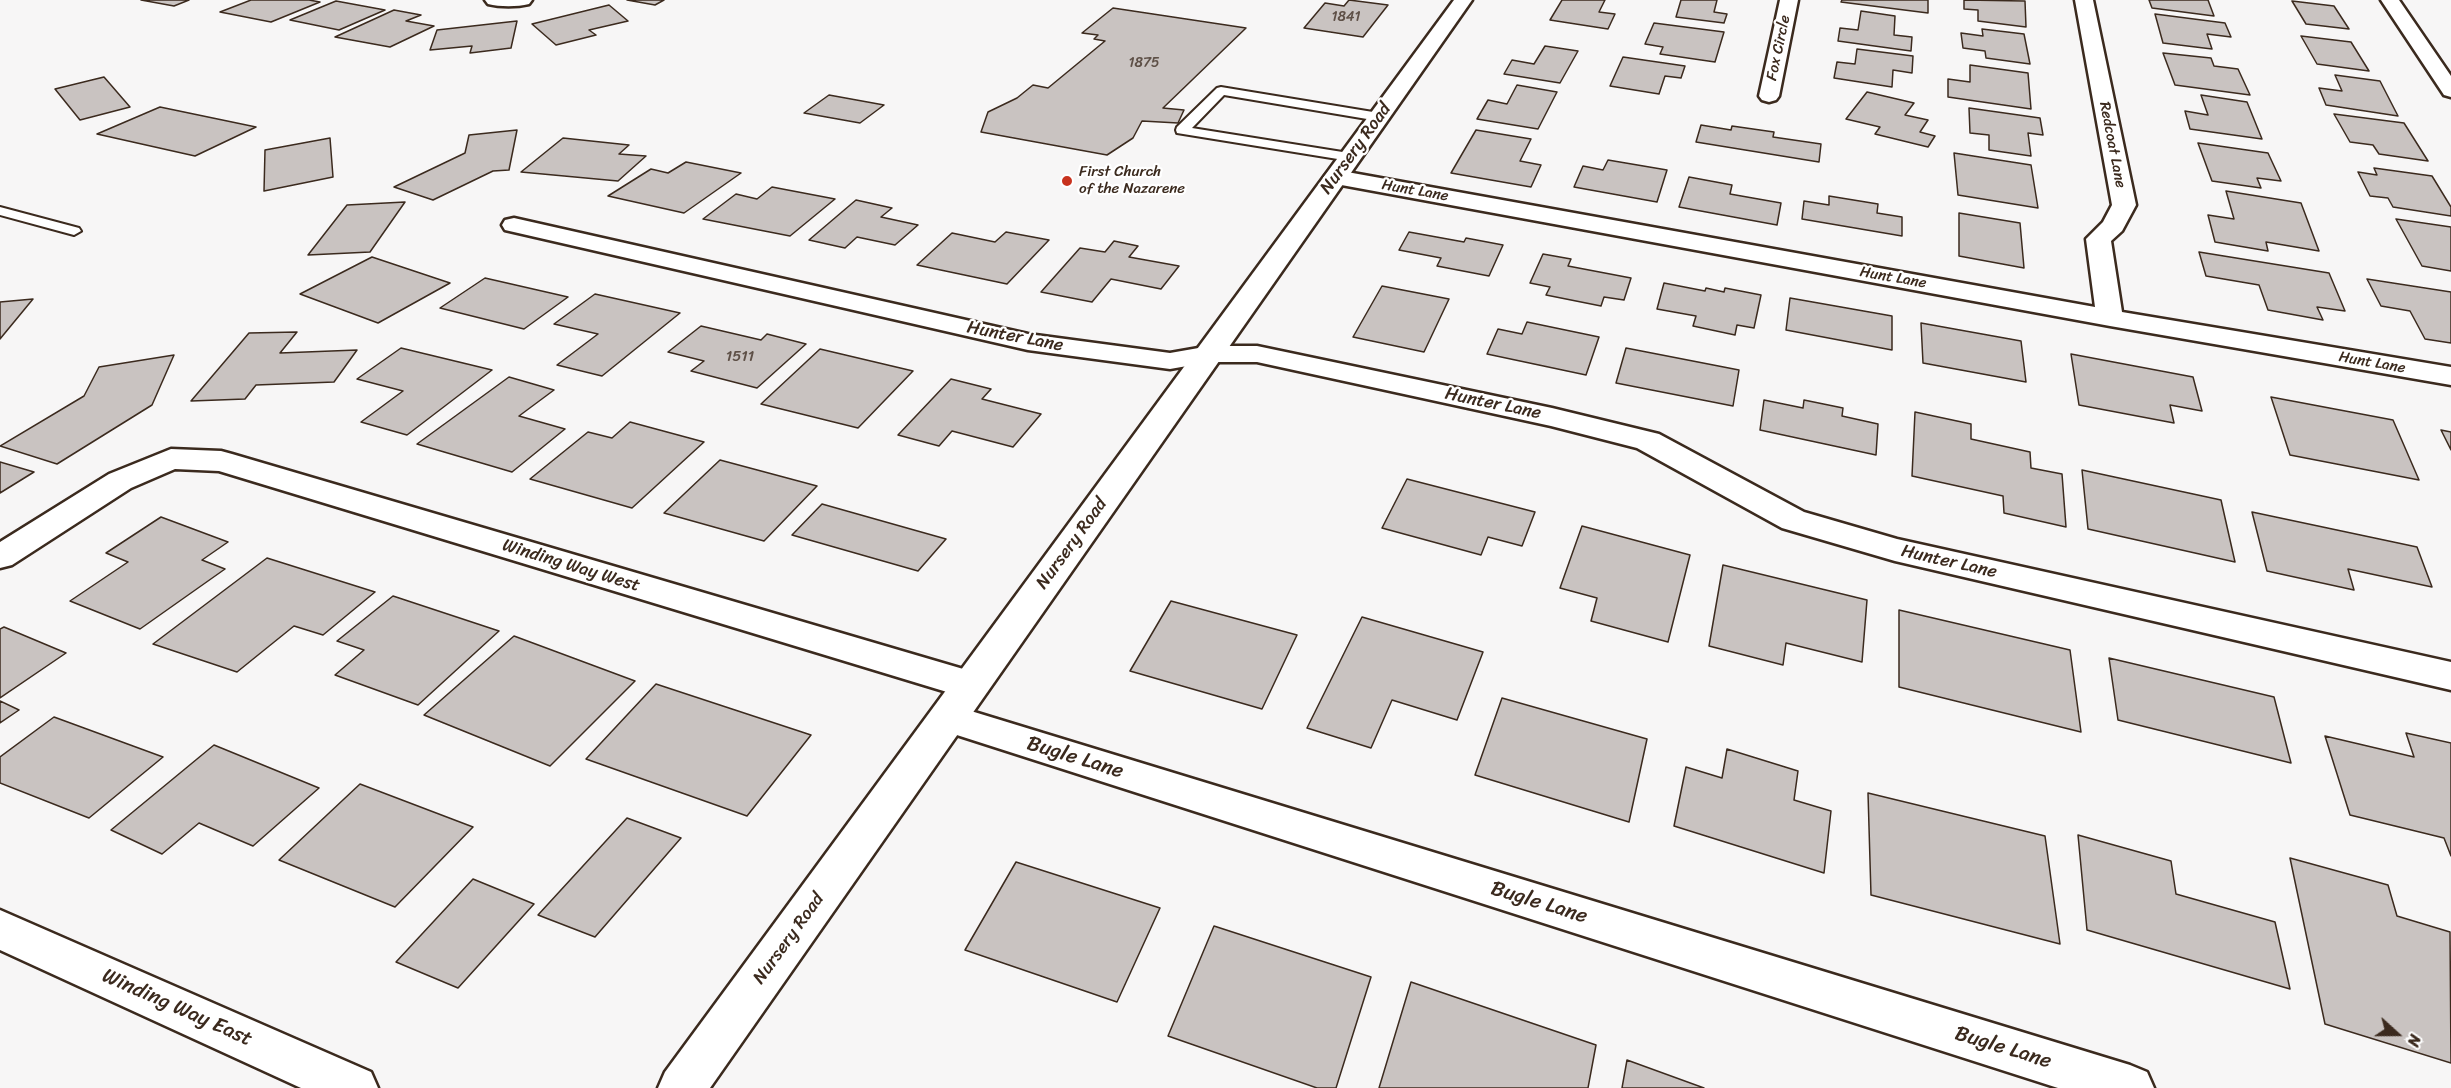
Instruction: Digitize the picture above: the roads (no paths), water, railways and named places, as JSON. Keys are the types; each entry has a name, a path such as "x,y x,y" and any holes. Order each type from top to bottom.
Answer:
{"street":[{"path":"494,0 523,0"},
{"name":"Nursery Road","path":"682,1088 1463,0"},
{"name":"Fox Circle","path":"1769,96 1789,0"},
{"name":"Redcoat Lane","path":"2084,0 2124,205 2113,226 2098,239 2110,318"},
{"path":"2390,0 2451,91"},
{"name":"Hunt Lane","path":"1343,167 2110,318 2451,376"},
{"name":"Hunter Lane","path":"513,225 1028,342 1170,361 1210,354 1257,354 1552,417 1648,441 1793,520 1884,547 2451,676"},
{"name":"Winding Way West","path":"0,557 120,481 171,459 221,461 959,702"},
{"name":"Bugle Lane","path":"959,702 2130,1088"},
{"name":"Winding Way East","path":"0,929 354,1088"}],"lane":[{"path":"1343,167 1182,130 1221,91 1379,117"},
{"path":"0,211 74,231"}],"place":[{"name":"First Church of the Nazarene","path":"1067,181"}]}
